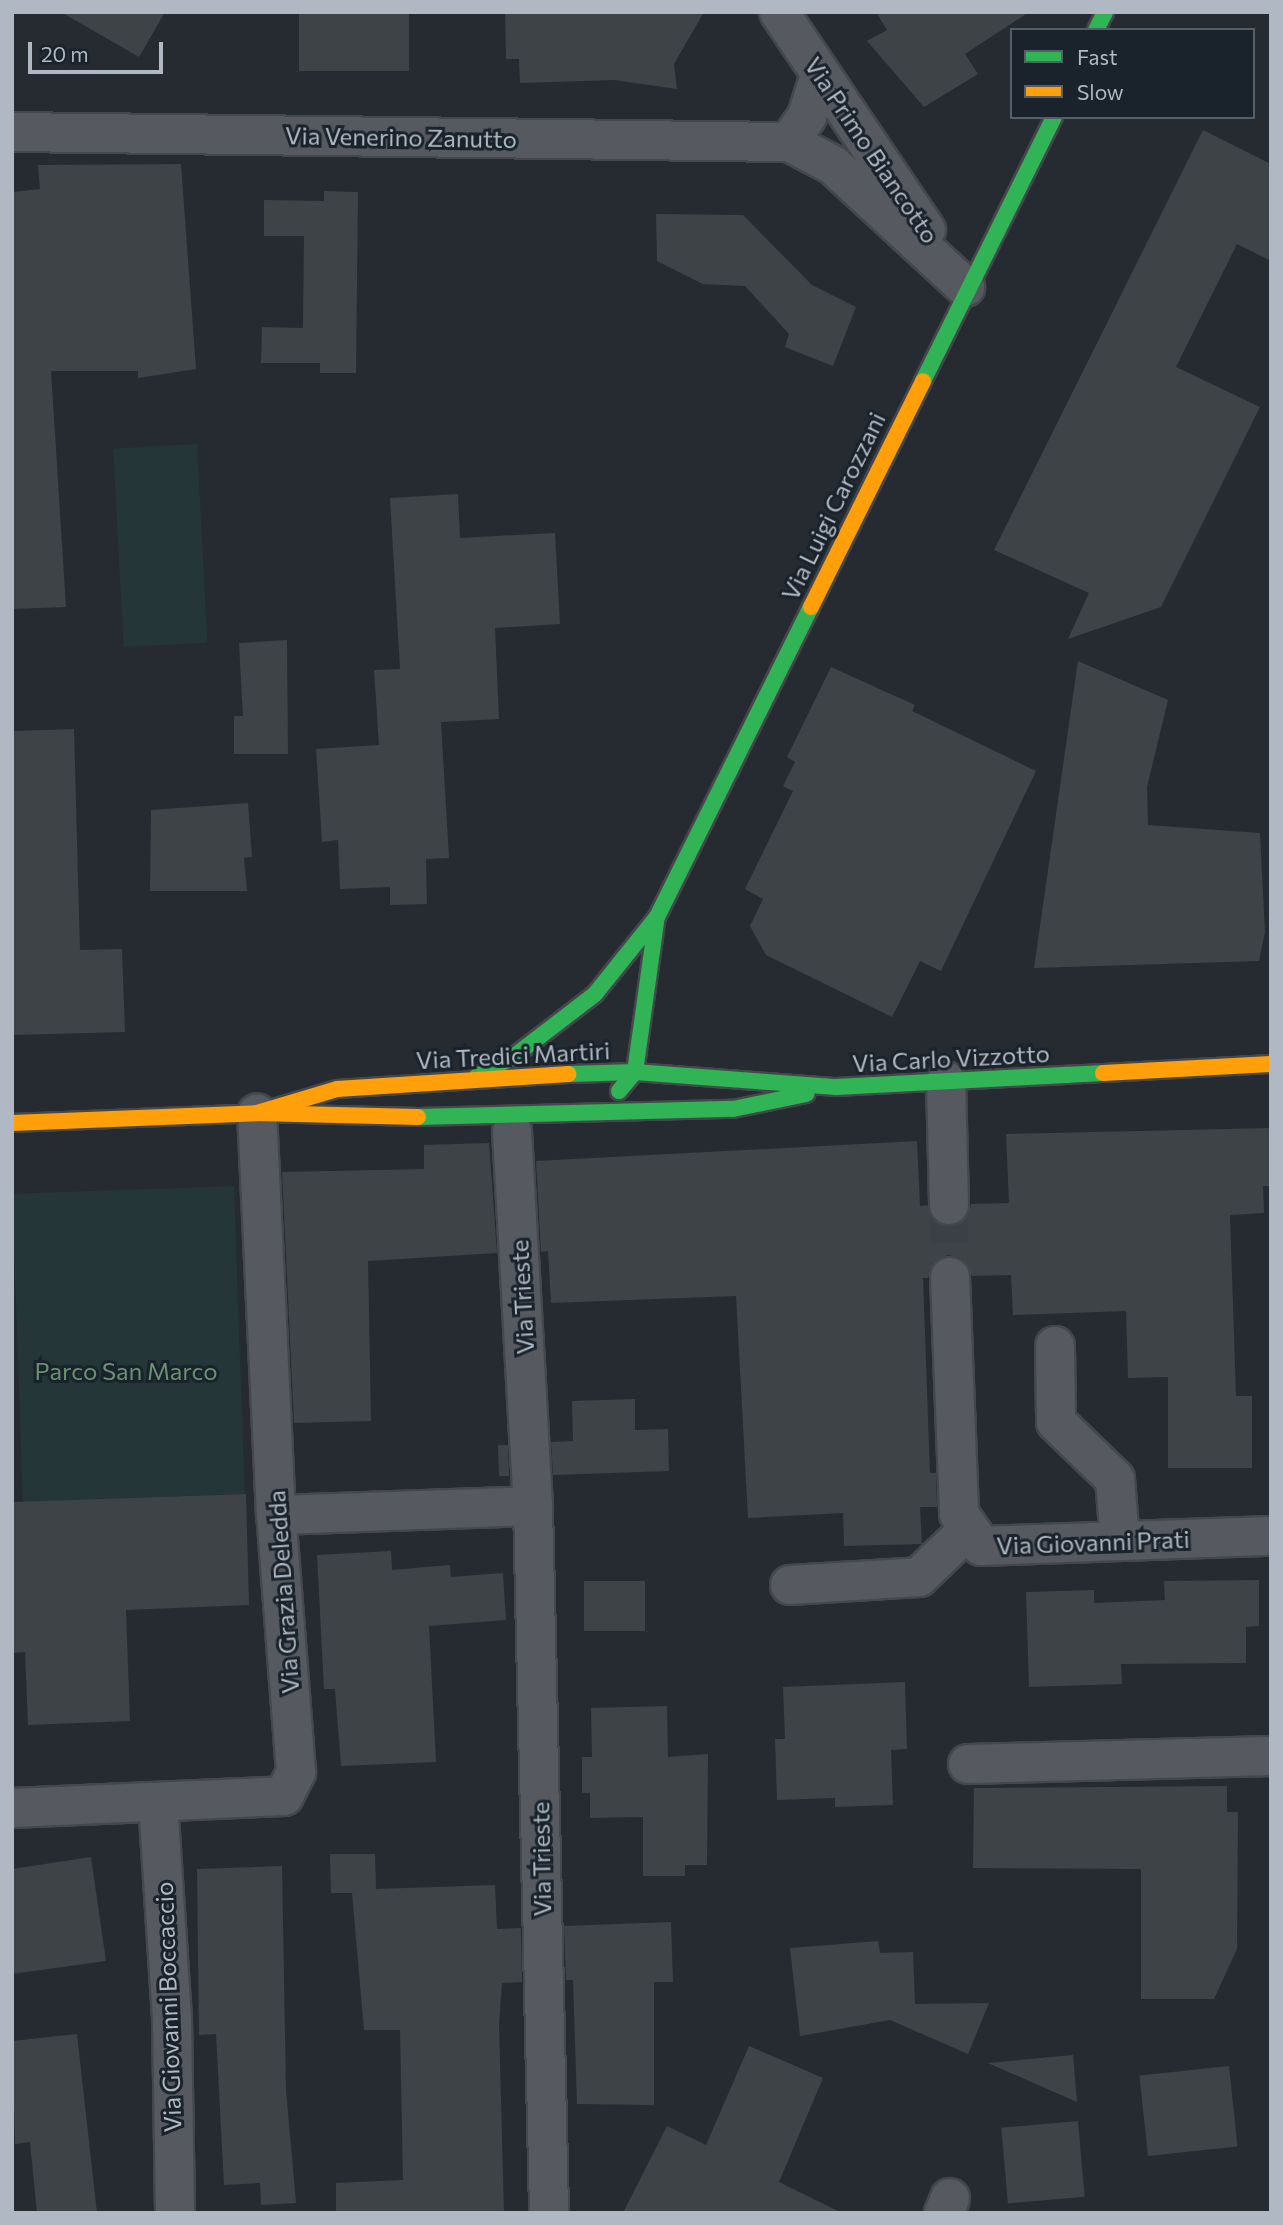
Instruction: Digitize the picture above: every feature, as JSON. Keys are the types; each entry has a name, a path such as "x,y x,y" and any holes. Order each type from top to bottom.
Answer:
{"street":[{"name":"Via Primo Biancotto","path":"779,12 965,287"},
{"path":"1097,28 1105,12"},
{"path":"789,142 807,116 820,75"},
{"name":"Via Luigi Carozzani","path":"477,1076 513,1057 595,994 657,917 965,287 1053,119"},
{"name":"Via Venerino Zanutto","path":"12,132 789,142 833,165 965,287"},
{"name":"Via Luigi Carozzani","path":"635,1072 657,917"},
{"name":"Via Luigi Carozzani","path":"586,1020 595,994"},
{"name":"Via Carlo Vizzotto","path":"635,1072 836,1087 1271,1064"},
{"path":"570,1066 583,1096 628,1112"},
{"name":"Via Tredici Martiri","path":"257,1113 337,1089 570,1066 635,1072 625,1090 583,1096 415,1104 383,1118"},
{"path":"946,1081 949,1205"},
{"name":"Via Tredici Martiri","path":"12,1123 257,1113 383,1118 733,1109 836,1087"},
{"name":"Via Grazia Deledda","path":"12,1808 284,1796 296,1772 276,1516 257,1113"},
{"name":"Via Trieste","path":"512,1131 533,1506 549,2213"},
{"name":"Via Giovanni Prati","path":"950,1277 959,1514 981,1546 1271,1536"},
{"path":"1055,1346 1056,1422 1115,1479 1119,1541"},
{"path":"276,1516 533,1506"},
{"path":"790,1585 919,1577 969,1529"},
{"path":"968,1764 1271,1756"},
{"name":"Via Giovanni Boccaccio","path":"158,1802 172,2020 175,2213"}],"green space":[{"path":"197,444 207,643 124,647 113,448"},
{"name":"Parco San Marco","path":"234,1186 245,1494 23,1502 12,1194"}],"building":[{"path":"61,12 165,12 139,57"},
{"path":"299,12 409,12 409,71 299,71"},
{"path":"505,12 704,12 674,64 677,89 614,80 520,83 519,59 506,59"},
{"path":"876,12 1029,12 965,54 978,74 924,107 867,41 887,30"},
{"path":"1203,130 1271,164 1271,261 1237,244 1176,367 1260,407 1161,607 1068,639 1089,593 994,550"},
{"path":"181,164 196,369 138,378 138,371 51,371 66,607 12,609 12,192 40,189 38,165"},
{"path":"324,191 358,192 356,373 320,373 320,363 261,363 262,327 303,328 304,236 264,236 264,200 324,201"},
{"path":"656,214 743,215 812,285 856,307 833,366 785,347 789,334 745,286 703,284 657,261"},
{"path":"458,494 460,538 555,533 560,624 495,628 499,719 441,722 449,858 426,859 427,904 390,905 390,887 340,889 338,840 322,842 316,749 379,745 374,670 400,669 390,498"},
{"path":"287,640 288,754 234,754 234,716 243,716 239,643"},
{"path":"1078,661 1168,700 1147,787 1148,825 1260,833 1265,932 1259,961 1034,968"},
{"path":"831,667 915,705 912,711 1036,771 941,971 920,961 892,1017 766,955 750,926 763,899 745,889 793,791 783,786 795,762 787,757"},
{"path":"74,729 80,950 122,949 125,1032 12,1035 12,731"},
{"path":"248,803 252,857 244,858 247,891 150,891 151,810"},
{"path":"1271,1128 1271,1186 1263,1186 1264,1213 1230,1215 1236,1396 1252,1396 1252,1468 1168,1468 1168,1377 1128,1378 1126,1311 1013,1315 1011,1275 972,1276 961,1258 948,1255 938,1259 928,1278 923,1278 930,1473 936,1473 937,1507 920,1507 922,1544 844,1546 843,1513 748,1518 736,1296 551,1303 548,1251 541,1252 536,1161 917,1141 920,1206 927,1205 938,1224 950,1227 968,1216 971,1204 1009,1203 1006,1134"},
{"path":"489,1143 497,1253 368,1261 371,1421 294,1423 282,1172 424,1169 424,1145"},
{"path":"635,1399 635,1430 668,1429 669,1471 553,1475 551,1442 573,1441 572,1401"},
{"path":"498,1445 508,1445 509,1476 499,1476"},
{"path":"246,1494 249,1605 126,1610 130,1721 28,1725 25,1652 12,1653 12,1502"},
{"path":"391,1551 392,1570 450,1565 451,1577 503,1573 506,1620 429,1626 436,1762 341,1766 335,1689 324,1689 317,1555"},
{"path":"1259,1580 1259,1626 1246,1627 1246,1663 1121,1664 1122,1684 1029,1687 1026,1592 1094,1590 1094,1603 1165,1600 1164,1581"},
{"path":"584,1581 645,1581 645,1631 584,1631"},
{"path":"905,1682 907,1749 891,1750 893,1805 835,1807 835,1798 777,1800 775,1739 785,1739 783,1687"},
{"path":"667,1706 668,1757 708,1754 707,1865 685,1865 685,1876 643,1876 643,1817 590,1818 590,1793 582,1793 582,1757 592,1757 591,1708"},
{"path":"1227,1786 1227,1812 1238,1812 1237,1949 1214,1999 1141,1999 1141,1869 973,1868 974,1788"},
{"path":"330,1854 375,1854 376,1889 495,1885 497,1929 521,1928 522,1982 502,1983 499,2024 504,2213 336,2213 336,2183 403,2180 400,2030 364,2030 352,1893 331,1893"},
{"path":"91,1857 106,1961 12,1974 12,1869"},
{"path":"282,1866 286,2090 296,2203 261,2205 260,2183 224,2185 216,2034 199,2035 197,1869"},
{"path":"671,1922 673,1982 654,1982 654,2105 577,2104 573,1980 566,1980 564,1926"},
{"path":"878,1941 880,1953 913,1952 915,2004 989,2003 968,2054 890,2020 800,2036 790,1948"},
{"path":"77,2034 97,2213 37,2213 30,2142 15,2144 12,2041"},
{"path":"749,2046 823,2078 779,2182 842,2213 623,2213 667,2126 706,2145"},
{"path":"1073,2055 1077,2102 988,2063"},
{"path":"1229,2066 1237,2147 1148,2156 1139,2075"},
{"path":"1078,2121 1085,2197 1008,2203 1001,2128"}],"tunnel":[{"path":"949,1205 950,1277"}],"traffic: fast":[{"path":"1097,28 1105,12"},
{"path":"923,381 1053,119"},
{"path":"477,1076 513,1057 595,994 657,917 811,607"},
{"path":"619,1091 635,1072 656,922"},
{"path":"569,1074 635,1072 836,1087 1103,1073"},
{"path":"418,1117 733,1109 806,1094"}],"traffic: slow":[{"path":"811,607 923,381"},
{"path":"1103,1073 1271,1064"},
{"path":"257,1113 337,1089 569,1074"},
{"path":"12,1123 257,1113 418,1117"}]}
